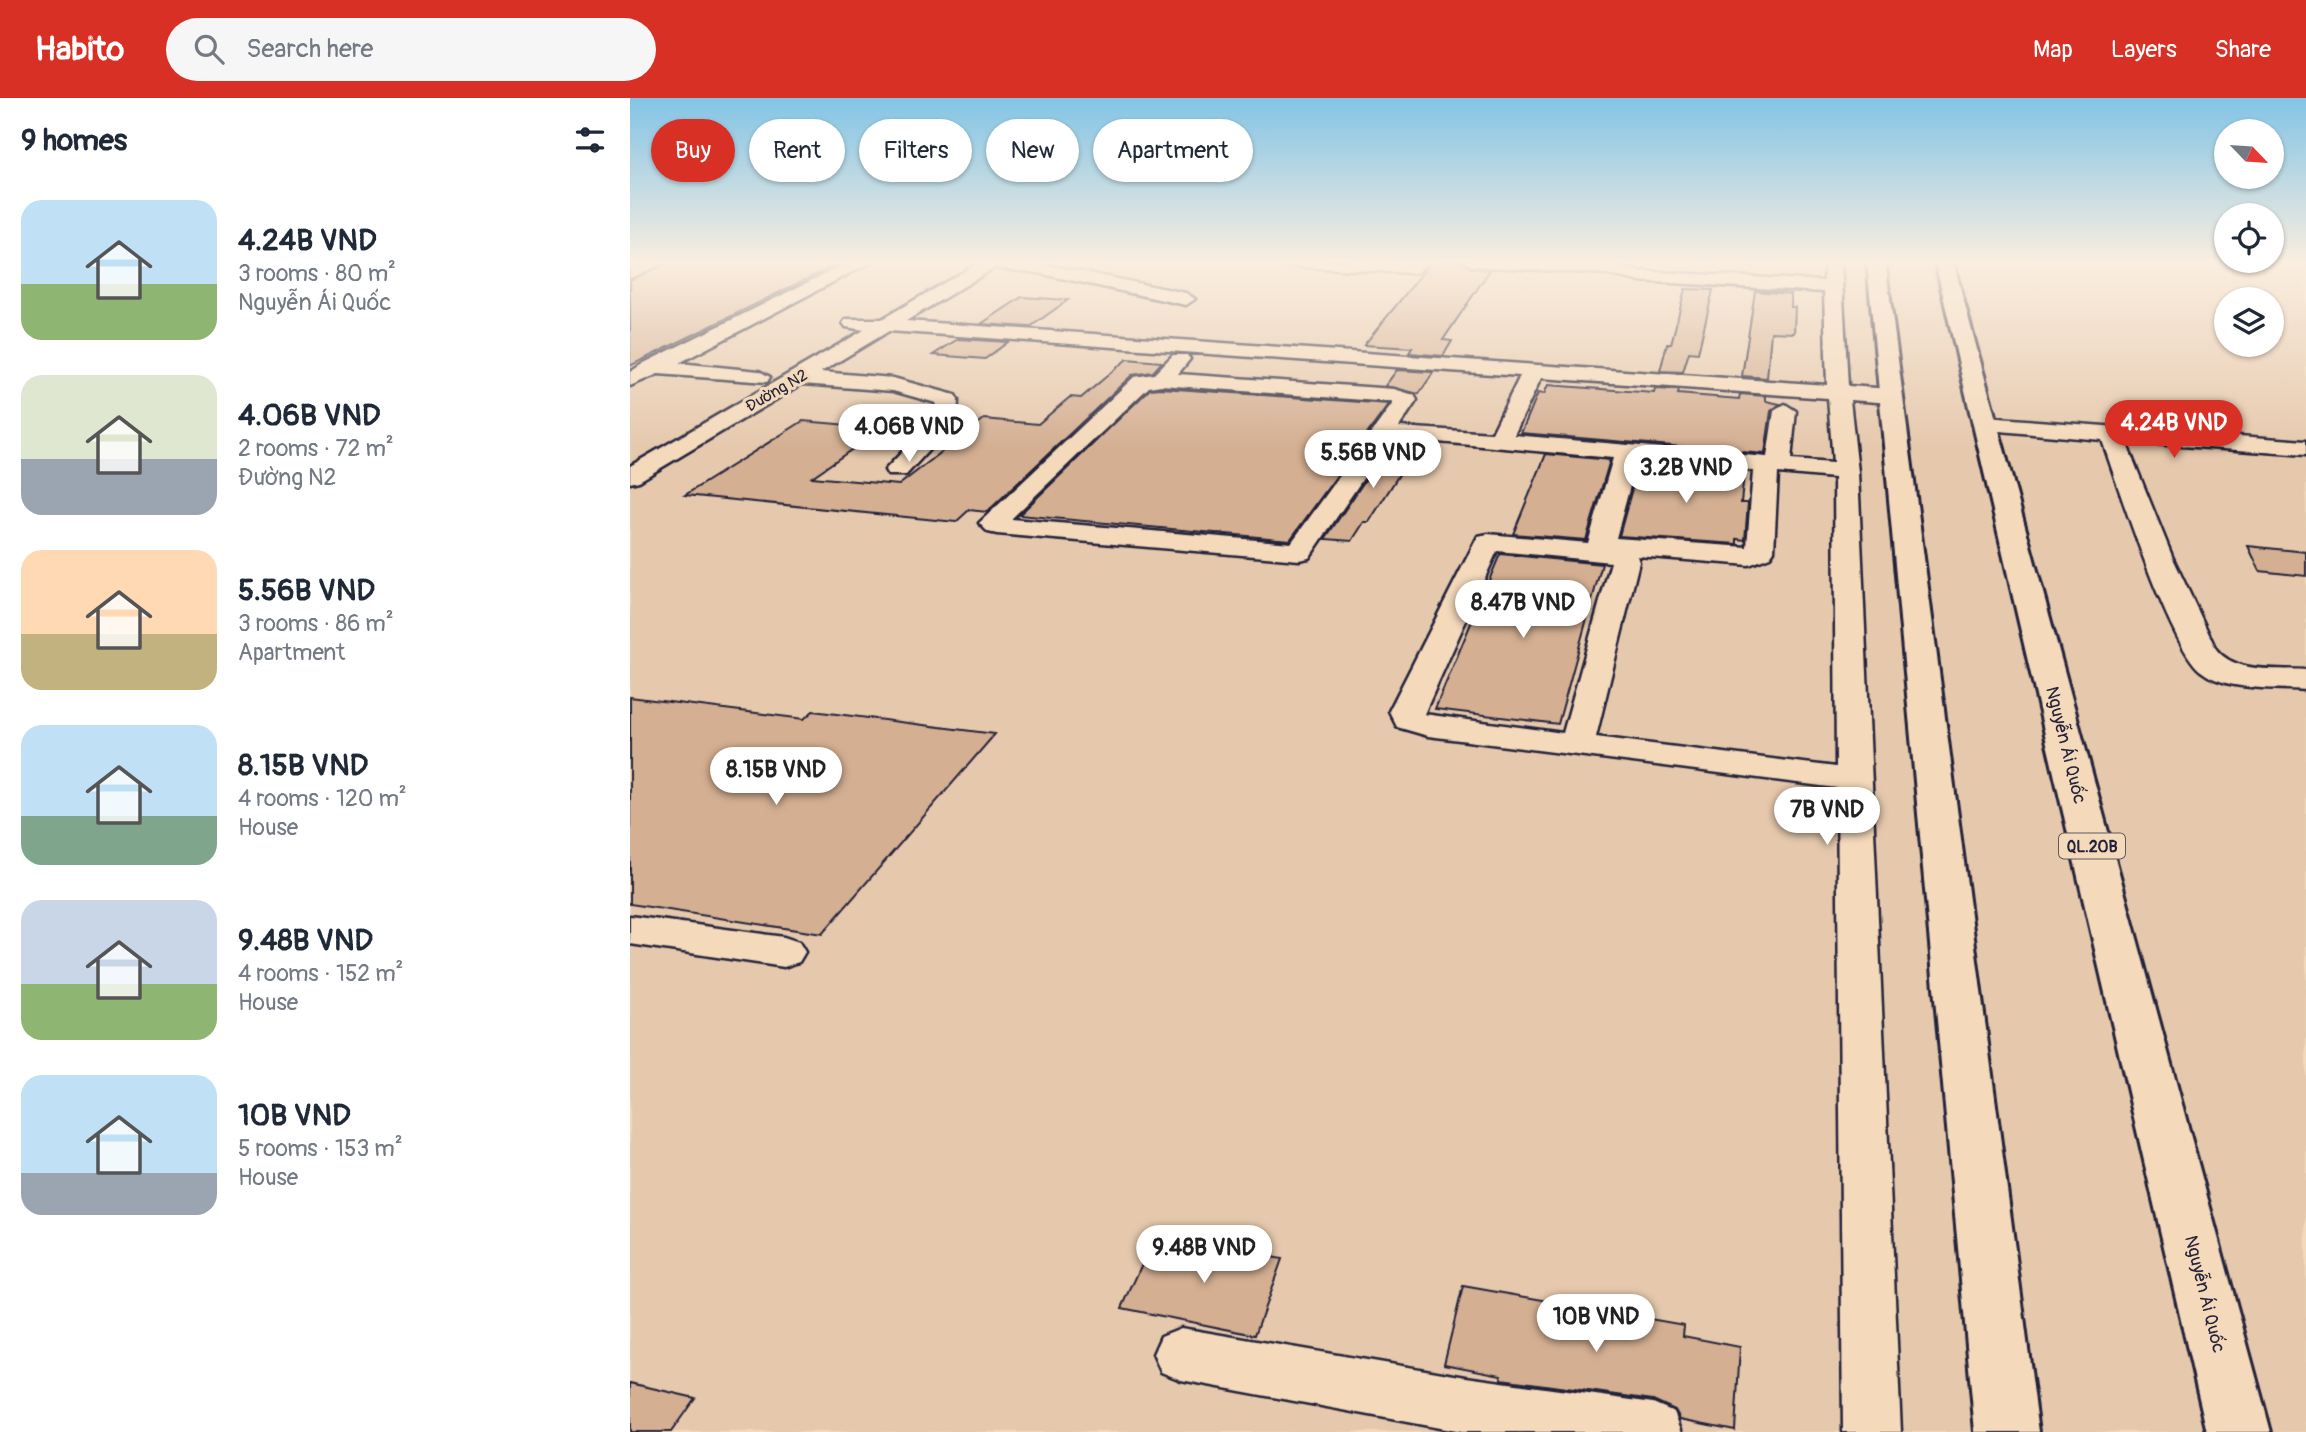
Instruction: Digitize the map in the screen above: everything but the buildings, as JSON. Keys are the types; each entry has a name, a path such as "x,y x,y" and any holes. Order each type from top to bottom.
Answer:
{"main road":[{"path":"1883,323 2007,1432"},
{"name":"Nguyễn Ái Quốc","path":"1960,323 2239,1432"}],"street":[{"path":"630,380 741,323"},
{"name":"Đường N2","path":"702,410 853,323"},
{"path":"856,323 1891,396"},
{"name":"Đường N2","path":"630,475 890,323"},
{"path":"1835,323 1846,472 1872,1432"},
{"path":"1161,379 1180,359"},
{"path":"1315,390 1341,359"},
{"path":"630,365 760,377"},
{"path":"1500,440 1534,372"},
{"path":"797,377 906,386 925,390 947,400 946,419 897,470"},
{"path":"1161,379 1394,396 1406,400 1299,552 1011,527 992,523 1142,382 1161,379"},
{"path":"1627,452 1601,543 1749,557 1760,551 1772,465 1785,411"},
{"path":"1985,424 2306,448"},
{"path":"1405,432 1846,472"},
{"path":"2111,433 2166,573 2206,660 2224,670 2306,680"},
{"path":"1577,745 1625,562 1623,555 1488,542 1406,710 1409,720 1428,726 1577,745 1854,780"},
{"path":"630,930 784,952"},
{"path":"1181,1353 1463,1418 1653,1432"}],"shaded area":[{"path":"630,323 2214,323 2214,357 2284,357 2284,323 2306,323 2306,1432 630,1432"}]}
